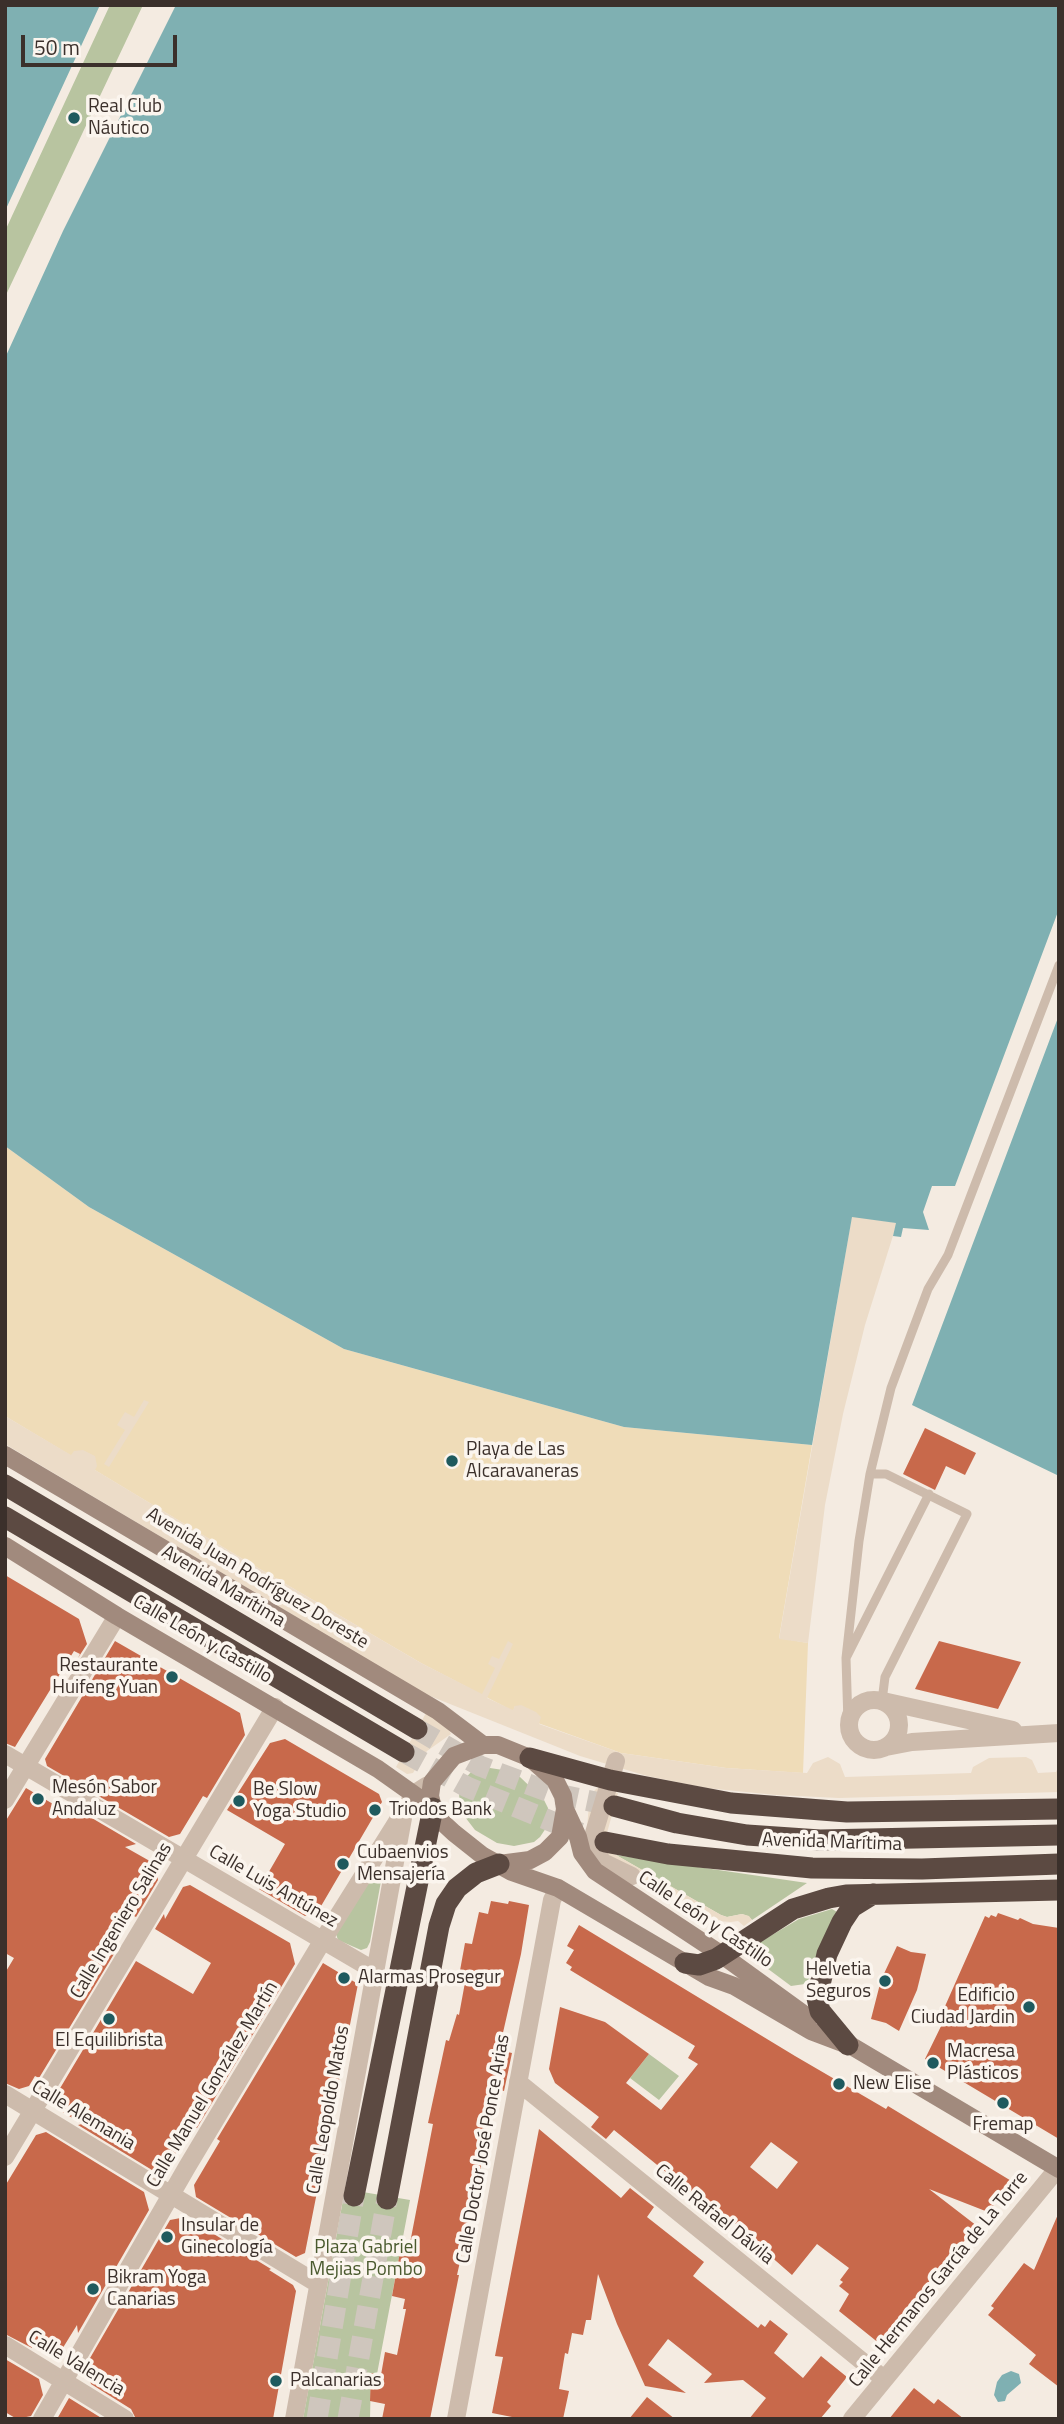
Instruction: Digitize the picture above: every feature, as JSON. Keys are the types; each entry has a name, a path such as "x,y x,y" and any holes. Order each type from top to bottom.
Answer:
{"highway":[{"name":"Avenida Marítima","path":"5,1485 417,1729"},
{"path":"5,1517 404,1752"},
{"path":"530,1758 613,1771 731,1803 847,1812 1059,1809"},
{"name":"Avenida Marítima","path":"614,1806 677,1823 747,1835 820,1840 1059,1835"},
{"path":"354,2196 433,1808"},
{"name":"Avenida Marítima","path":"604,1842 668,1854 812,1868 922,1869 1059,1864"},
{"path":"387,2199 439,1926 446,1904 457,1888 476,1873 499,1864"},
{"path":"685,1963 699,1965 722,1955 793,1909 837,1896 1059,1890"},
{"path":"848,2045 820,2011 817,1998 822,1968 835,1936 852,1907 873,1894"}],"street":[{"name":"Avenida Juan Rodríguez Doreste","path":"5,1455 438,1711 483,1745"},
{"name":"Calle León y Castillo","path":"5,1546 117,1616 378,1769 410,1801 433,1808"},
{"path":"5,1800 117,1616"},
{"path":"1030,1734 882,1700 867,1700 860,1704 854,1709 848,1723 849,1731 857,1744 871,1750 912,1742 1059,1733"},
{"path":"882,1700 896,1711 900,1727 893,1742 886,1747"},
{"name":"Calle Ingeniero Salinas","path":"5,2157 275,1707"},
{"path":"483,1745 498,1745 530,1758 555,1780 563,1796 565,1809 560,1837 545,1852 530,1860 499,1864 483,1856 441,1821 430,1796 432,1782 454,1756 483,1745"},
{"name":"Calle Luis Antúnez","path":"5,1754 375,1971"},
{"path":"613,1771 594,1833 594,1849 604,1862 632,1876"},
{"name":"Calle Manuel González Martín","path":"42,2419 323,1940 410,1801 432,1782"},
{"name":"Calle Leopoldo Matos","path":"294,2419 375,1971 410,1801"},
{"name":"Calle León y Castillo","path":"565,1809 582,1853 595,1871 722,1955 848,2045 1058,2169"},
{"name":"Calle León y Castillo","path":"499,1864 512,1872 550,1885 709,1977 734,1986 811,2031 848,2045"},
{"name":"Calle Doctor José Ponce Arias","path":"456,2419 552,1900 550,1885"},
{"name":"Calle Rafael Dávila","path":"518,2082 884,2379"},
{"name":"Calle Alemania","path":"5,2094 318,2284"},
{"name":"Calle Hermanos García de La Torre","path":"852,2419 1058,2169"},
{"name":"Calle Valencia","path":"5,2345 125,2419"}],"lane":[{"path":"848,1723 846,1658 859,1541 870,1474 896,1376 928,1289 948,1255 1059,965"},
{"path":"870,1474 886,1474 967,1514 886,1677 882,1700"},
{"path":"846,1658 929,1493"}],"green space":[{"name":"Real Club Náutico","path":"110,5 143,5 5,297 5,231"},
{"path":"490,1768 520,1777 544,1800 548,1808 548,1825 534,1842 514,1846 497,1843 475,1830 465,1817 460,1808 459,1793 462,1782 471,1772"},
{"path":"616,1855 807,1883 752,1920 742,1914 727,1917"},
{"path":"377,1866 383,1870 370,1942 367,1948 361,1950 338,1940 336,1934"},
{"path":"832,1909 837,1912 812,1975 805,1984 791,1986 748,1954 750,1948 799,1919"},
{"path":"649,2054 679,2076 659,2100 630,2078"},
{"name":"Plaza Gabriel Mejias Pombo","path":"345,2189 410,2200 377,2374 371,2374 370,2419 303,2419"}],"sand":[{"name":"Playa de Las Alcaravaneras","path":"5,1146 89,1207 344,1349 624,1427 812,1445 779,1638 808,1643 803,1773 726,1768 621,1753 538,1723 515,1706 513,1711 421,1663 5,1416"}],"shaded area":[{"path":"852,1216 897,1223 865,1325 843,1414 825,1505 808,1643 779,1639"},
{"path":"144,1400 149,1402 109,1467 104,1464 125,1430 117,1425 125,1412 134,1417"},
{"path":"5,1416 71,1455 74,1451 83,1450 95,1456 95,1470 421,1663 482,1694 495,1668 488,1664 492,1656 499,1659 508,1641 513,1644 487,1698 513,1710 515,1706 521,1705 536,1712 541,1717 539,1724 621,1753 726,1768 807,1773 813,1763 828,1757 840,1764 845,1777 971,1773 973,1767 989,1758 1026,1757 1032,1760 1038,1773 1056,1772 1059,1765 1059,1792 839,1798 776,1795 706,1788 647,1776 580,1756 425,1694 5,1444"},
{"path":"426,1713 446,1724 451,1734 427,1751 413,1773 407,1774 396,1767"},
{"path":"597,1788 618,1793 602,1851 616,1855 721,1915 727,1917 742,1914 752,1920 744,1926 738,1921 716,1921 630,1872 626,1877 598,1864 590,1853 587,1827 590,1795"}],"water":[{"path":"5,5 100,5 5,211"},
{"path":"176,5 1059,5 1059,909 955,1186 932,1186 923,1212 929,1230 903,1228 901,1237 893,1236 896,1223 852,1217 812,1445 624,1427 344,1349 89,1207 5,1146 5,358 63,231"},
{"path":"1059,1015 1059,1476 912,1405"},
{"path":"1011,2371 1019,2374 1021,2383 1007,2395 1005,2401 998,2402 994,2395 997,2382 1002,2375"}],"building":[{"path":"925,1428 976,1453 965,1475 946,1466 935,1490 903,1474"},
{"path":"5,1575 79,1619 87,1644 78,1658 80,1654 74,1651 15,1747 5,1743"},
{"path":"115,1641 240,1713 245,1735 207,1798 203,1796 180,1834 169,1837 47,1766 45,1759"},
{"path":"939,1641 1021,1662 998,1709 915,1689"},
{"path":"285,1739 379,1794 382,1802 317,1913 305,1916 259,1889 285,1844 227,1810 270,1743"},
{"path":"26,1788 75,1817 68,1804 136,1844 125,1847 155,1864 158,1880 136,1917 132,1915 113,1947 117,1949 39,2078 35,2076 29,2086 19,2089 5,2083 5,1973 14,1958 5,1953 5,1822"},
{"path":"190,1885 290,1943 295,1964 197,2128 193,2125 169,2165 152,2170 78,2125 82,2124 53,2106 62,2092 59,2090 136,1961 193,1994 211,1963 155,1929 164,1914 165,1919 183,1887"},
{"path":"491,1901 529,1905 499,2050 512,2053 504,2091 494,2089 430,2419 382,2419 385,2404 370,2401 371,2373 381,2375 385,2352 397,2355 406,2309 403,2309 405,2299 392,2296 402,2241 410,2243 433,2124 428,2123 446,2040 449,2041 457,2014 459,2015 466,1977 459,1976 465,1943 472,1944 479,1912 488,1914"},
{"path":"998,1913 1033,1924 1059,1928 1059,2139 925,2059 946,2016 942,2013 985,1916 996,1917"},
{"path":"579,1925 795,2056 886,2109 888,2106 1013,2182 988,2212 929,2189 977,2226 911,2303 913,2305 891,2334 889,2332 880,2344 839,2311 849,2294 839,2286 843,2282 840,2280 849,2268 817,2244 792,2275 752,2240 753,2237 716,2209 714,2211 614,2130 606,2139 591,2127 599,2117 555,2083 549,2069 560,2007 605,2022 649,2054 626,2083 661,2110 698,2064 688,2058 695,2046 570,1970 572,1967 566,1963 574,1950 567,1946","holes":["771,2142 798,2162 777,2189 750,2167"]},
{"path":"897,1946 926,1954 917,1990 899,2031 886,2023 871,2019 881,1980"},
{"path":"323,1963 358,1984 305,2253 296,2257 196,2197 194,2185 220,2141 217,2139"},
{"path":"539,2129 621,2198 630,2188 654,2207 647,2217 704,2262 693,2276 758,2328 761,2324 765,2327 770,2320 788,2334 774,2353 803,2378 821,2356 847,2377 827,2402 831,2406 820,2419 749,2419 766,2398 743,2380 704,2383 712,2374 668,2339 648,2365 686,2393 645,2386 598,2274 591,2320 586,2320 583,2335 572,2333 568,2354 565,2353 559,2389 569,2391 563,2419 522,2419 492,2413 503,2357 495,2356"},
{"path":"46,2132 144,2192 149,2210 78,2333 77,2325 56,2359 31,2344 32,2348 5,2334 5,2186 36,2135"},
{"path":"1059,2212 1059,2387 1029,2364 1036,2355 988,2315 994,2308 991,2306 1024,2263 1034,2270"},
{"path":"186,2217 271,2269 269,2270 293,2285 296,2291 273,2419 136,2419 131,2409 91,2384 86,2365 170,2220"},
{"path":"5,2359 39,2379 43,2395 31,2416 17,2419 5,2412"},
{"path":"914,2388 934,2404 938,2399 964,2419 889,2419"},
{"path":"647,2397 675,2419 629,2419"},
{"path":"69,2398 103,2419 57,2419"}],"tunnel":[{"path":"417,1729 480,1766 552,1793 614,1806"},
{"path":"404,1752 467,1787 580,1833"},
{"path":"317,2419 354,2196"},
{"path":"348,2419 387,2199"}],"place":[{"name":"Real Club Náutico","path":"74,118"},
{"name":"Playa de Las Alcaravaneras","path":"452,1461"},
{"name":"Restaurante Huifeng Yuan","path":"172,1677"},
{"name":"Mesón Sabor Andaluz","path":"38,1799"},
{"name":"Be Slow Yoga Studio","path":"239,1801"},
{"name":"Triodos Bank","path":"375,1810"},
{"name":"Cubaenvios Mensajería","path":"343,1864"},
{"name":"Alarmas Prosegur","path":"344,1978"},
{"name":"Helvetia Seguros","path":"885,1981"},
{"name":"Edificio Ciudad Jardin","path":"1029,2007"},
{"name":"El Equilibrista","path":"109,2019"},
{"name":"Macresa Plásticos","path":"933,2063"},
{"name":"New Elise","path":"839,2084"},
{"name":"Fremap","path":"1003,2103"},
{"name":"Insular de Ginecología","path":"167,2237"},
{"name":"Bikram Yoga Canarias","path":"93,2289"},
{"name":"Palcanarias","path":"276,2381"}]}
